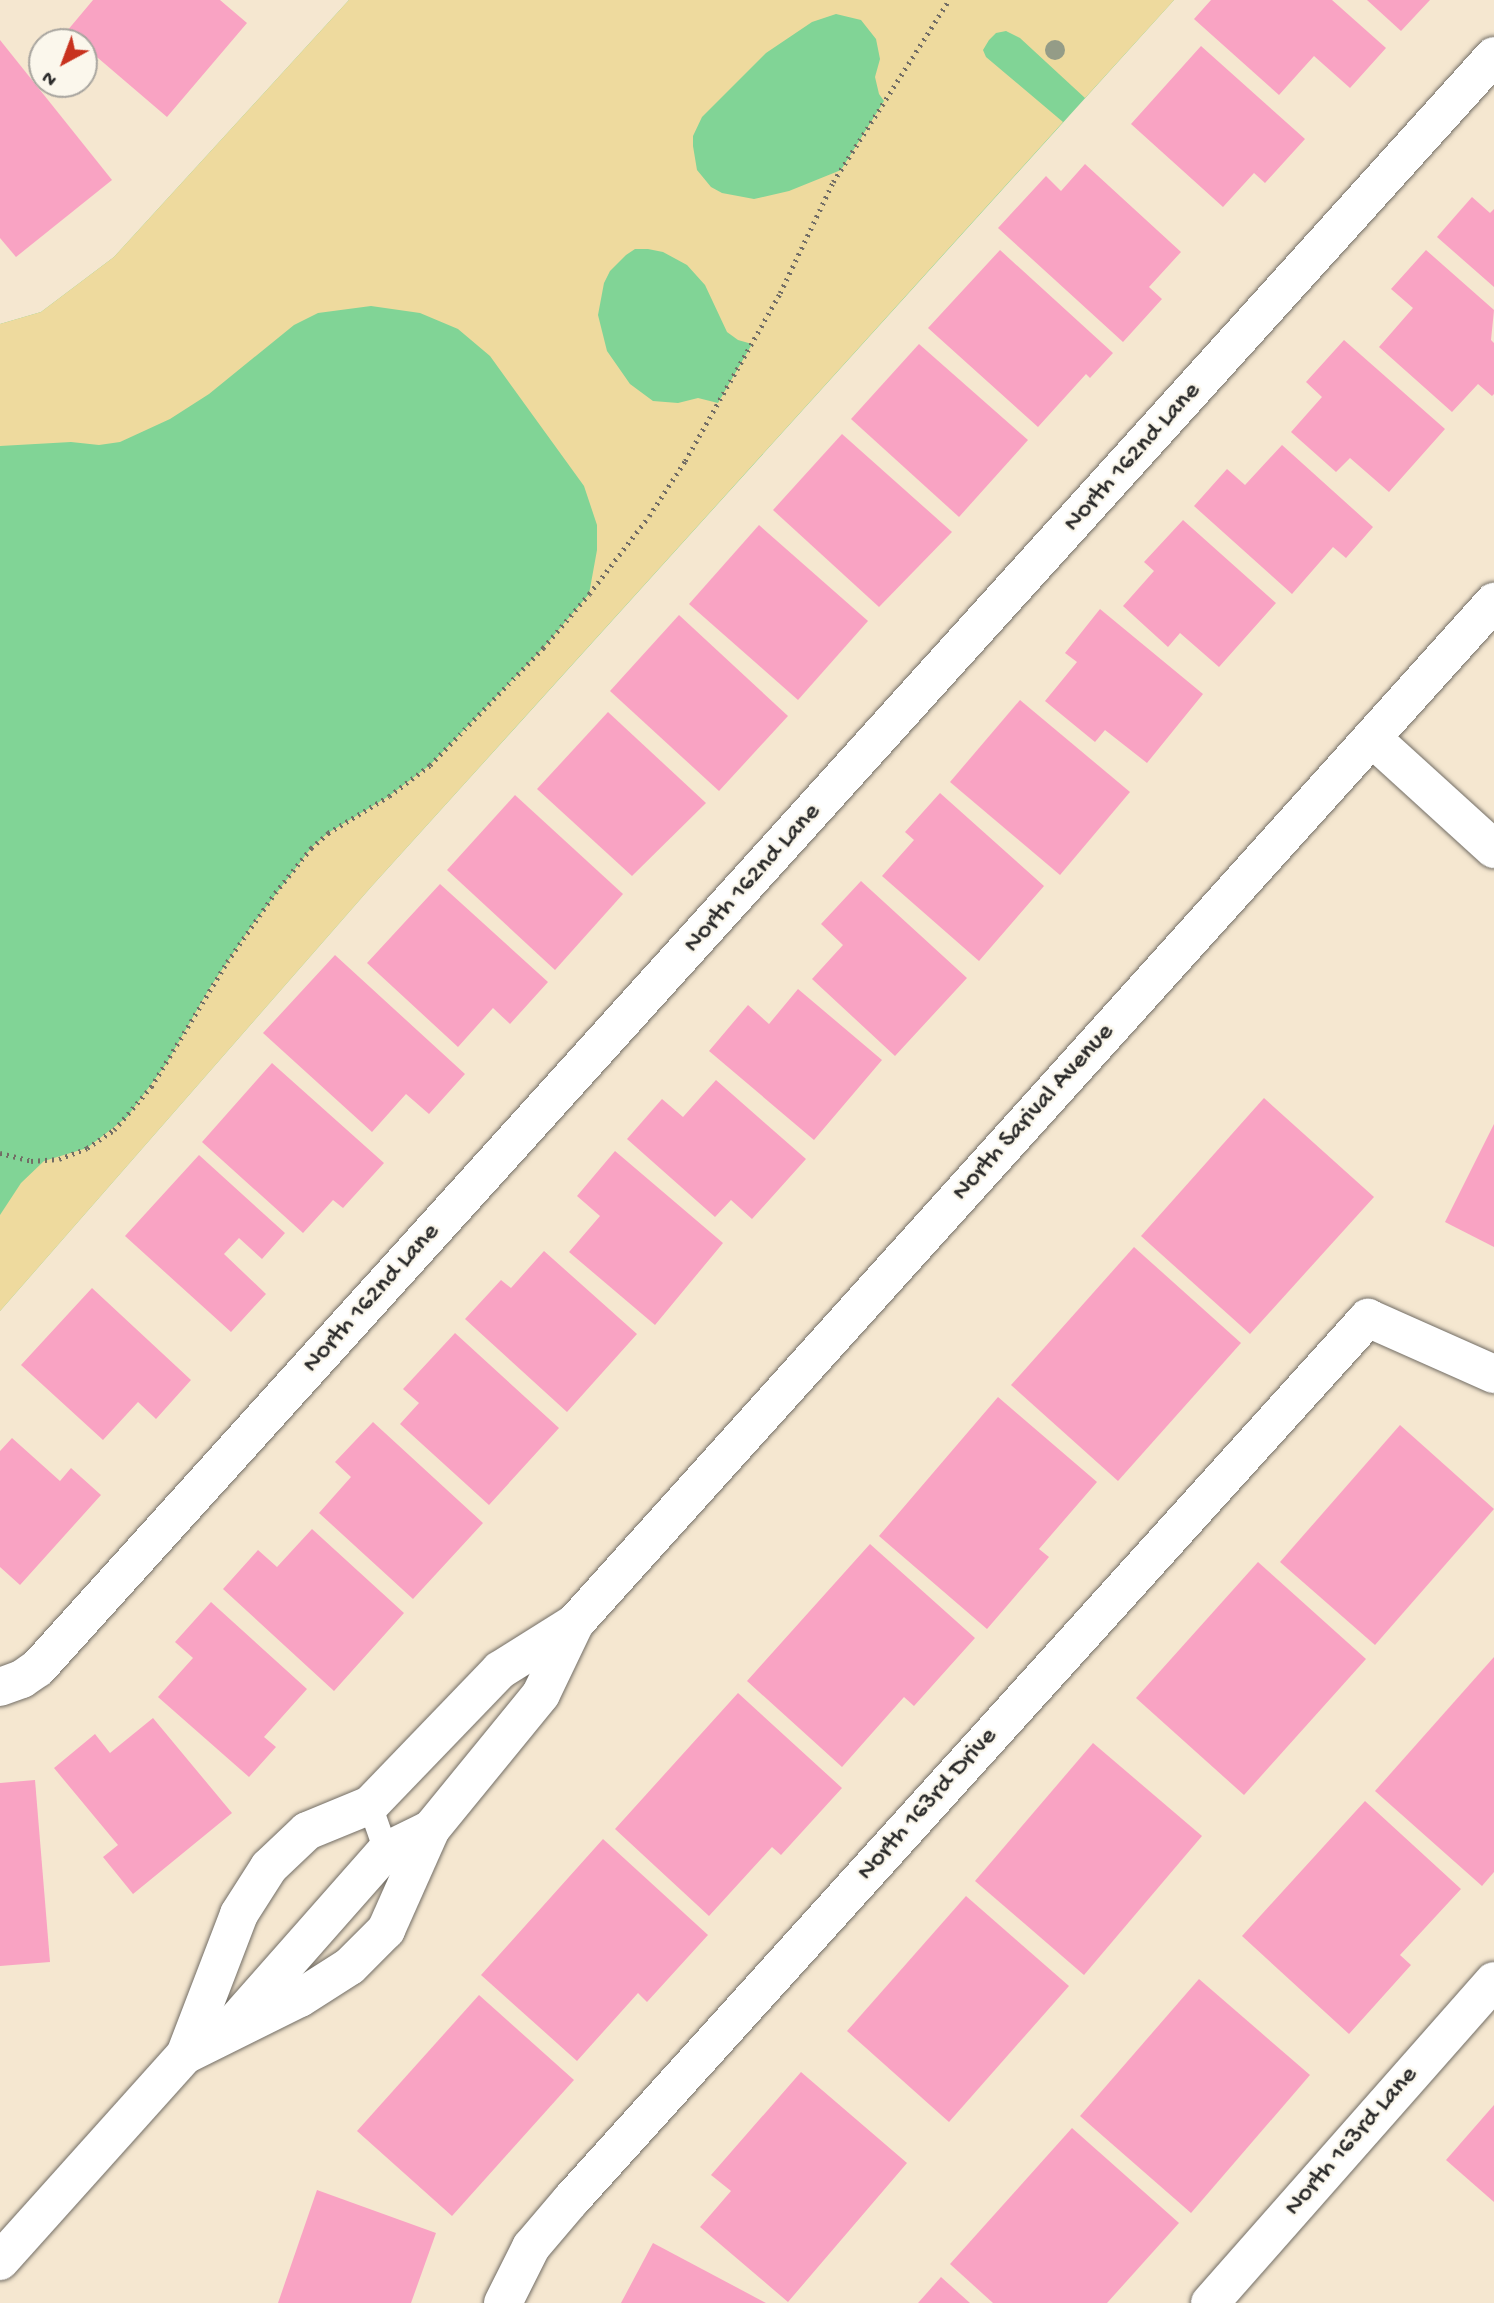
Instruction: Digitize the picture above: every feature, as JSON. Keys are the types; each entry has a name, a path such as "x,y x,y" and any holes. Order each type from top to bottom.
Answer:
{"street":[{"name":"North 162nd Lane","path":"0,1687 22,1679 38,1668 1494,56"},
{"name":"North Sarival Avenue","path":"185,2055 239,1914 269,1867 307,1831 370,1805 500,1670 575,1623 1494,602"},
{"path":"1372,738 1494,849"},
{"name":"North 163rd Drive","path":"503,2303 531,2247 571,2200 1368,1318 1494,1374"},
{"name":"North Sarival Avenue","path":"0,2261 185,2055 300,1998 350,1966 386,1930 431,1829 541,1694 575,1623"},
{"name":"North Sarival Avenue","path":"225,2034 386,1851 431,1829"},
{"name":"North 163rd Lane","path":"1210,2303 1494,1981"}],"lane":[{"path":"370,1805 386,1851"}],"path":[{"path":"0,1153 31,1161 59,1159 87,1148 114,1130 151,1087 233,953 311,848 328,832 411,781 452,744 589,594 649,516 685,461 780,293 833,183 950,0"}],"green space":[{"path":"349,0 1174,0 371,887 0,1311 0,324 41,312 114,257"}],"sand":[{"path":"349,0 1174,0 1085,98 1020,38 1006,31 996,33 989,40 983,50 986,57 1063,122 371,887 0,1311 0,1215 21,1183 44,1161 87,1148 127,1117 166,1064 209,989 252,925 311,848 328,833 389,796 430,765 543,648 589,594 597,550 597,525 584,486 490,356 458,329 420,313 371,306 318,313 294,325 209,394 170,419 120,442 99,445 71,442 0,446 0,324 41,312 114,257","holes":["836,14 861,20 876,39 880,59 875,77 879,94 884,101 841,170 789,191 754,199 722,193 711,187 697,170 693,146 693,136 702,117 766,53 812,22","635,249 663,252 687,265 705,285 727,332 738,340 752,344 718,403 698,398 678,403 653,401 630,384 607,351 598,315 604,283 610,271 626,255"]}],"building":[{"path":"93,0 220,0 247,23 167,117 98,58 98,28 70,28"},
{"path":"1211,0 1332,0 1386,48 1350,88 1314,56 1279,95 1194,19"},
{"path":"1367,0 1430,0 1401,31"},
{"path":"0,40 28,75 28,98 46,98 112,180 16,257 0,238"},
{"path":"1201,46 1305,139 1265,183 1254,173 1223,207 1131,124"},
{"path":"1085,164 1181,252 1149,287 1162,299 1123,342 998,228 1046,176 1061,191"},
{"path":"1472,197 1490,213 1494,209 1494,287 1437,237"},
{"path":"1000,250 1113,353 1090,378 1086,374 1038,427 928,328"},
{"path":"1426,250 1494,310 1491,340 1494,343 1494,394 1492,396 1478,384 1452,412 1379,347 1413,308 1391,289"},
{"path":"1344,340 1445,429 1389,492 1350,458 1336,472 1291,432 1322,397 1306,382"},
{"path":"919,344 1028,440 959,517 851,419"},
{"path":"842,434 952,532 879,607 773,510"},
{"path":"1282,445 1373,527 1346,558 1333,547 1292,594 1194,506 1227,469 1245,485"},
{"path":"1183,520 1276,603 1219,667 1180,633 1168,647 1123,606 1154,571 1144,562"},
{"path":"759,525 868,621 798,700 689,604"},
{"path":"1100,609 1203,694 1147,763 1105,730 1095,742 1045,701 1077,662 1065,653"},
{"path":"679,615 788,716 719,791 610,691"},
{"path":"1020,700 1130,792 1060,875 950,782"},
{"path":"608,712 706,803 632,876 537,789"},
{"path":"940,793 1044,886 979,961 882,876 914,840 905,832"},
{"path":"515,795 623,894 555,970 447,870"},
{"path":"861,881 967,978 895,1056 812,979 843,945 821,924"},
{"path":"440,884 548,982 510,1024 493,1008 458,1047 367,963"},
{"path":"335,955 465,1074 429,1114 406,1094 372,1132 263,1033"},
{"path":"798,989 882,1060 814,1140 709,1051 748,1005 769,1024"},
{"path":"272,1063 384,1163 343,1208 333,1200 303,1233 202,1142"},
{"path":"716,1080 806,1159 752,1219 731,1200 715,1217 627,1139 662,1099 683,1117"},
{"path":"1264,1098 1374,1197 1250,1334 1141,1236"},
{"path":"1494,1124 1494,1247 1445,1222"},
{"path":"615,1151 723,1243 655,1325 569,1252 600,1216 577,1196"},
{"path":"199,1155 285,1233 262,1259 239,1238 224,1254 266,1294 231,1332 125,1236"},
{"path":"1134,1247 1241,1343 1118,1481 1011,1385"},
{"path":"544,1251 637,1334 567,1412 465,1319 501,1280 511,1288"},
{"path":"92,1288 191,1380 156,1419 138,1402 103,1440 21,1365"},
{"path":"455,1333 559,1428 489,1505 400,1424 419,1403 403,1389"},
{"path":"998,1397 1097,1482 1039,1549 1049,1557 987,1629 879,1536"},
{"path":"373,1422 483,1523 413,1599 319,1513 351,1477 335,1462"},
{"path":"1400,1425 1494,1509 1375,1645 1280,1562"},
{"path":"12,1438 60,1481 71,1468 101,1495 20,1585 0,1567 0,1451"},
{"path":"312,1529 404,1613 334,1691 223,1589 258,1550 277,1567"},
{"path":"870,1544 975,1638 914,1706 904,1697 842,1767 747,1681"},
{"path":"1258,1562 1366,1659 1244,1795 1136,1698"},
{"path":"211,1602 307,1689 264,1737 276,1747 249,1777 158,1697 193,1658 175,1642"},
{"path":"1494,1657 1494,1872 1482,1886 1375,1791"},
{"path":"738,1693 842,1788 781,1855 772,1847 709,1916 615,1829"},
{"path":"153,1718 232,1813 133,1894 103,1857 118,1845 54,1768 95,1734 110,1753"},
{"path":"1093,1743 1202,1836 1084,1975 975,1881"},
{"path":"35,1780 50,1962 0,1966 0,1783"},
{"path":"1365,1801 1461,1889 1400,1955 1411,1965 1349,2034 1242,1936"},
{"path":"603,1839 708,1935 647,2002 638,1993 577,2061 481,1975"},
{"path":"966,1896 1069,1986 949,2122 847,2031"},
{"path":"1199,1979 1310,2075 1191,2213 1080,2116"},
{"path":"479,1995 574,2080 452,2216 357,2131"},
{"path":"801,2072 907,2163 788,2302 700,2227 731,2191 711,2175"},
{"path":"1494,2105 1494,2202 1446,2160"},
{"path":"1072,2128 1179,2223 1107,2303 993,2303 950,2264"},
{"path":"317,2190 436,2233 411,2303 278,2303"},
{"path":"653,2243 766,2303 621,2303"},
{"path":"941,2277 970,2303 918,2303"}]}
